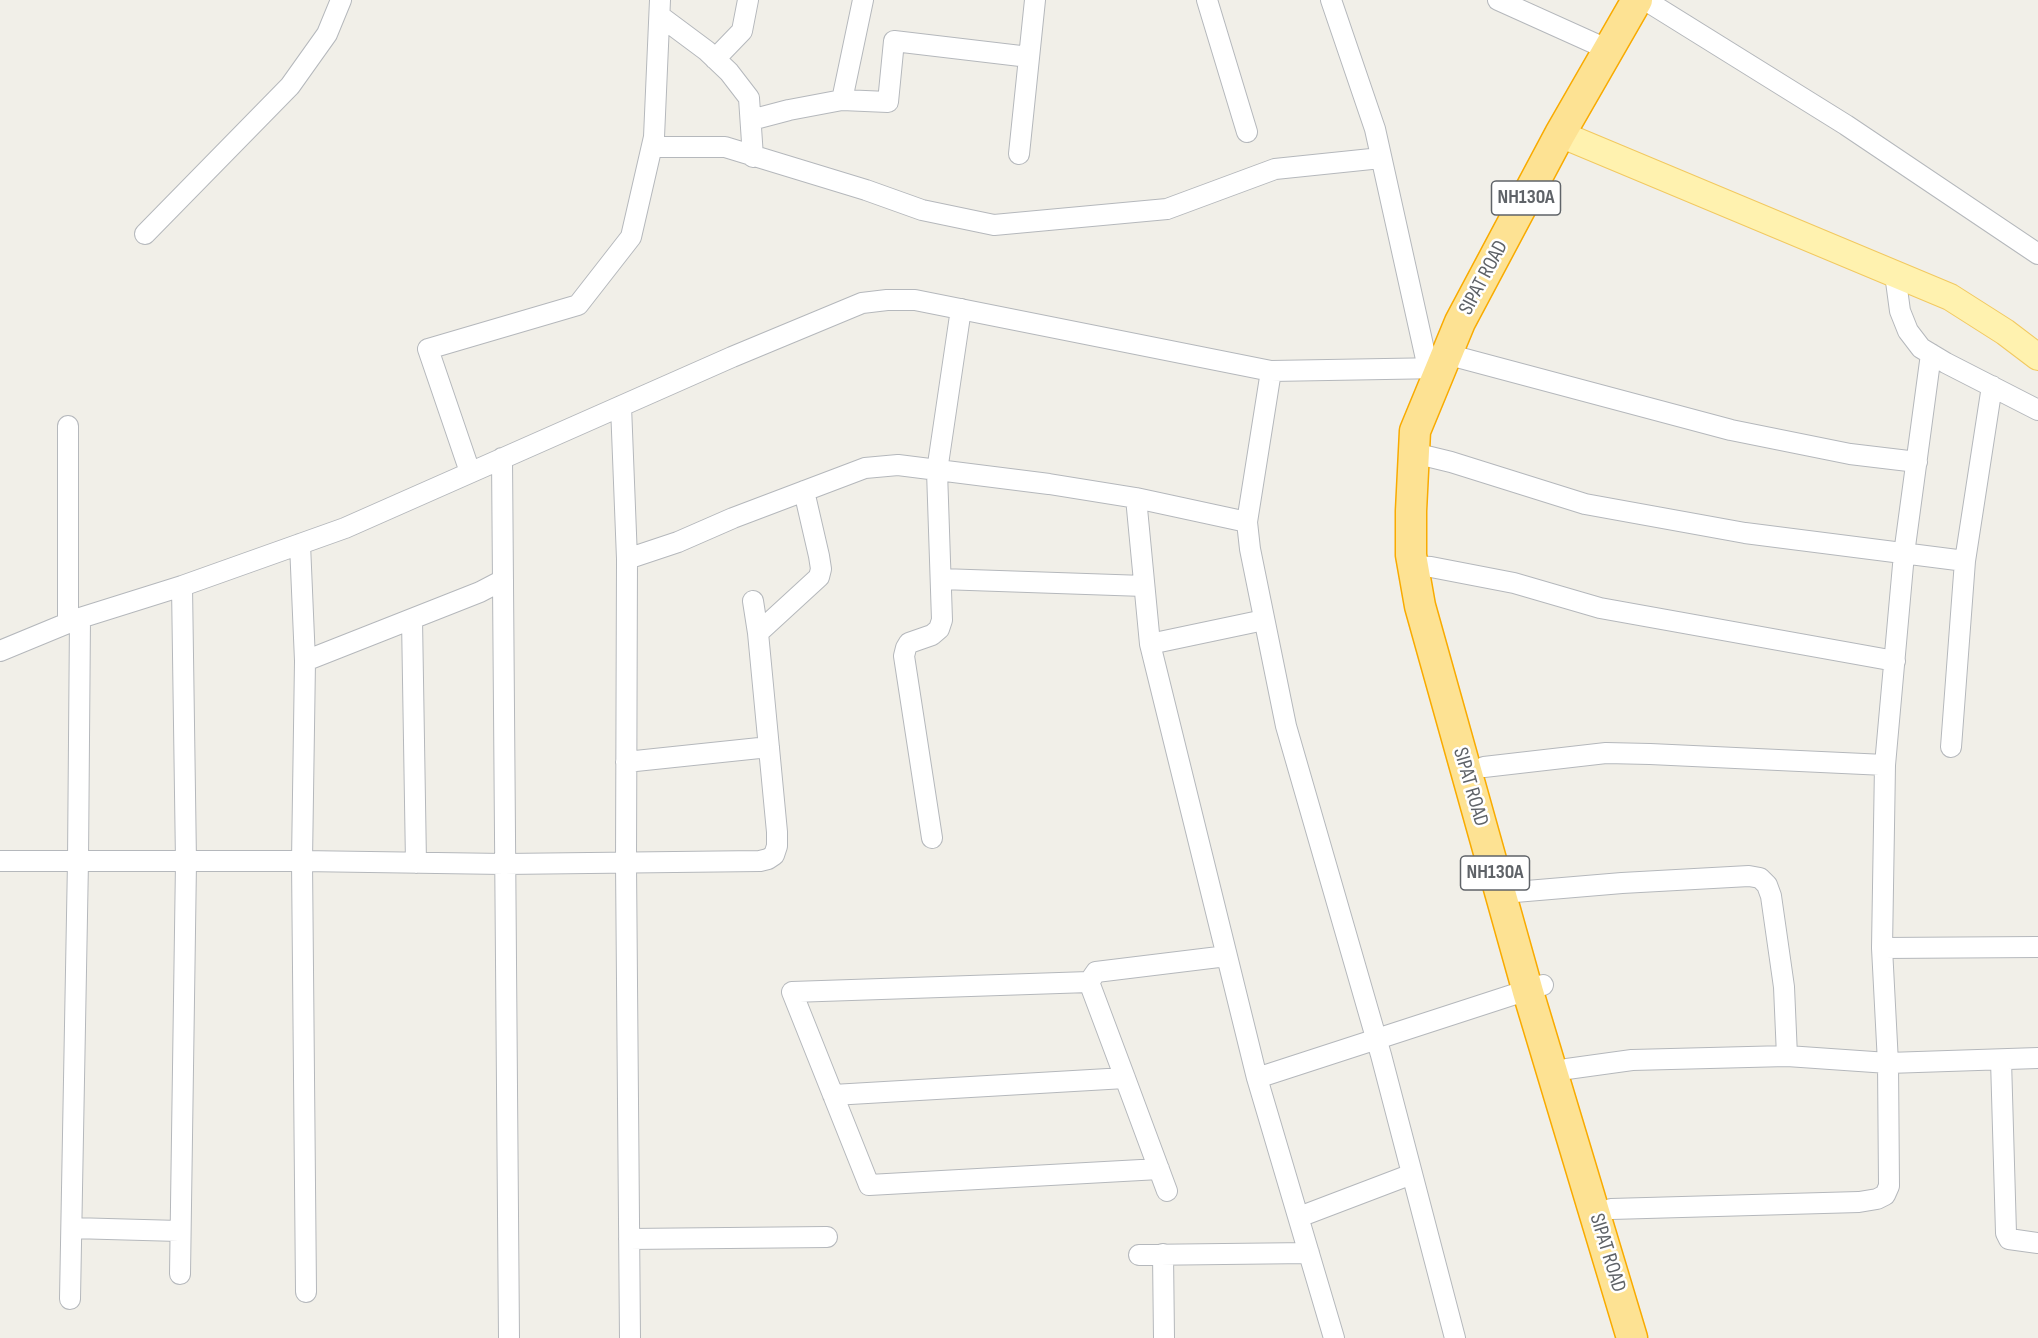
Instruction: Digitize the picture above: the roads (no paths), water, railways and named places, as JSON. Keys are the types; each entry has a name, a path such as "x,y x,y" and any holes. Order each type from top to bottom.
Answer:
{"highway":[{"name":"SIPAT ROAD","path":"1632,1338 1535,989 1420,606 1422,455 1431,430 1428,402 1439,363 1560,134 1610,50 1636,0"},
{"name":"SIPAT ROAD","path":"1422,567 1434,586 1484,767 1511,872 1535,989 1567,1069 1649,1338"}],"main road":[{"path":"1560,134 1950,297 2005,332 2038,357"}],"street":[{"path":"145,234 290,86 327,34 341,0"},
{"path":"715,59 742,31 748,0"},
{"path":"842,100 863,0"},
{"path":"1019,154 1035,0"},
{"path":"1207,0 1246,132"},
{"path":"1331,0 1375,129 1381,158 1439,363"},
{"path":"1498,0 1610,50"},
{"path":"1645,0 1846,125 2038,254"},
{"path":"660,8 715,59 749,98 753,157"},
{"path":"470,472 428,349 578,305 632,237 652,147 656,114 660,8"},
{"path":"751,120 842,100 888,102 894,41 1029,57"},
{"path":"652,147 724,147 866,190 922,210 994,225 1167,209 1275,169 1381,158"},
{"path":"1895,274 1900,311 1908,331 1921,348 2038,410"},
{"path":"0,651 74,621 182,586 345,528 862,303 887,300 915,300 1271,372 1439,363 1731,430 1850,454 1917,462"},
{"path":"932,838 904,656 909,643 932,635 939,629 942,620 937,471 961,309"},
{"path":"1611,1209 1859,1202 1885,1195 1890,1177 1888,1063 1882,948 1885,765 1904,554 1931,354"},
{"path":"1271,372 1246,522 1250,549 1286,726 1376,1039 1455,1338"},
{"path":"1951,747 1965,561 1992,386"},
{"path":"621,406 627,559 626,863 630,1338"},
{"path":"68,426 78,861 70,1299"},
{"path":"1422,455 1585,504 1745,533 1965,561"},
{"path":"502,458 509,1338"},
{"path":"627,559 678,542 733,518 865,468 898,465 1136,498 1246,522"},
{"path":"758,633 810,588 819,577 821,569 819,556 804,491"},
{"path":"1136,498 1150,644 1257,1078 1334,1338"},
{"path":"300,544 304,661 302,861 306,1292"},
{"path":"1422,567 1514,583 1600,608 1895,661"},
{"path":"941,579 1144,586"},
{"path":"304,661 480,592 503,580"},
{"path":"180,1274 186,862 182,586"},
{"path":"0,861 504,864 760,861 774,855 777,846 777,832 753,601"},
{"path":"412,619 416,863"},
{"path":"1150,644 1264,620"},
{"path":"626,762 769,747"},
{"path":"1484,767 1606,753 1885,765"},
{"path":"1515,892 1633,882 1749,876 1760,878 1767,885 1771,896 1784,987 1787,1056"},
{"path":"1882,948 2038,947"},
{"path":"1089,982 1096,972 1227,956"},
{"path":"1089,982 1167,1191"},
{"path":"1089,982 792,992 869,1185 1159,1169"},
{"path":"1257,1078 1535,989"},
{"path":"1567,1069 1632,1060 1787,1056 1888,1063 2038,1058"},
{"path":"2001,1060 2006,1233 2009,1239 2038,1243"},
{"path":"833,1095 1125,1078"},
{"path":"1299,1217 1412,1174"},
{"path":"72,1228 179,1231"},
{"path":"629,1239 826,1237"},
{"path":"1138,1255 1309,1253"},
{"path":"1163,1254 1164,1338"}]}
